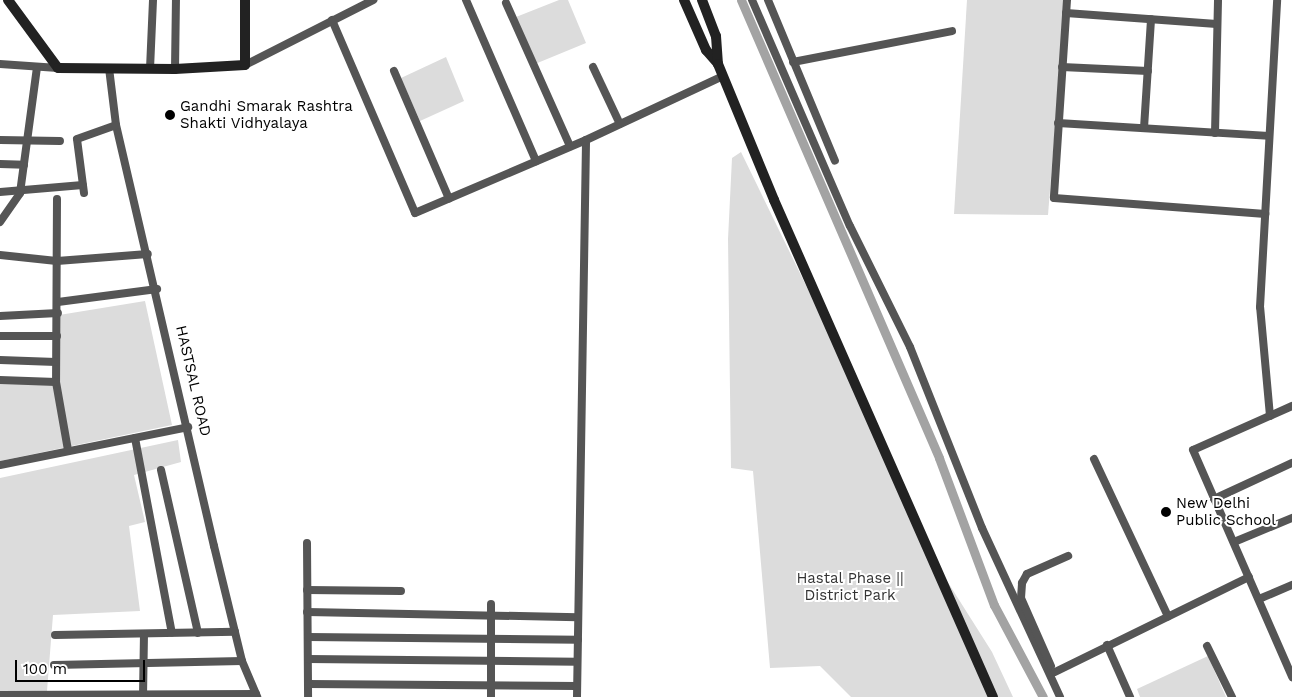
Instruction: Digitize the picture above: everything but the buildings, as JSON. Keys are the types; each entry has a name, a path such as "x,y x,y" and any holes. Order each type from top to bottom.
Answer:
{"street":[{"path":"8,0 58,68"},
{"path":"150,69 152,0"},
{"path":"175,69 176,0"},
{"path":"245,0 245,65"},
{"path":"0,64 37,68 150,69 245,65 373,0"},
{"path":"466,0 536,161"},
{"path":"684,0 706,50 718,64 992,697"},
{"path":"702,0 716,36 718,64"},
{"path":"752,0 850,226 910,347 982,528 1060,697"},
{"path":"768,0 835,161"},
{"path":"1067,0 1054,198 1264,214"},
{"path":"1215,133 1218,0"},
{"path":"1270,416 1260,307 1277,0"},
{"path":"506,3 570,146"},
{"path":"1066,13 1217,24"},
{"path":"1144,128 1151,19"},
{"path":"332,20 411,210 422,213 449,199 586,140 723,76"},
{"path":"793,62 952,31"},
{"path":"593,67 620,124"},
{"path":"1062,67 1148,71"},
{"path":"0,221 20,193 37,68"},
{"name":"HASTSAL ROAD","path":"109,68 116,125 157,289 242,661 256,696"},
{"path":"394,71 449,199"},
{"path":"1058,123 1269,136"},
{"path":"0,192 20,193 84,189 77,139 116,125"},
{"path":"0,140 60,141"},
{"path":"577,697 586,140"},
{"path":"0,164 24,165"},
{"path":"57,199 56,261 58,313 56,382 68,450"},
{"path":"0,255 56,261 148,254"},
{"path":"58,302 157,289"},
{"path":"0,316 58,313"},
{"path":"0,336 57,336"},
{"path":"0,360 56,362"},
{"path":"0,380 56,382"},
{"path":"1291,672 1214,499 1194,448 1292,406"},
{"path":"0,464 188,427"},
{"path":"135,438 172,633"},
{"path":"1094,459 1168,616"},
{"path":"1214,499 1292,463"},
{"path":"161,470 198,633"},
{"path":"1234,542 1292,518"},
{"path":"307,543 308,697"},
{"path":"1066,697 1021,593 1027,574 1068,556"},
{"path":"1054,672 1250,577"},
{"path":"1259,599 1292,585"},
{"path":"307,590 401,591"},
{"path":"491,604 491,697"},
{"path":"307,612 578,617"},
{"path":"55,635 235,632"},
{"path":"143,696 144,634"},
{"path":"308,637 578,640"},
{"path":"1108,645 1130,697"},
{"path":"1207,646 1232,697"},
{"path":"308,659 491,664 577,662"},
{"path":"54,665 144,665 242,661"},
{"path":"308,684 491,687 577,686"},
{"path":"0,695 256,696"}],"green space":[{"path":"559,0 568,0 586,43 535,64 516,17"},
{"path":"967,0 1065,0 1048,215 954,214"},
{"path":"446,57 464,101 420,121 401,78"},
{"name":"Hastal Phase || District Park","path":"741,152 852,380 918,535 992,652 1013,697 851,697 820,666 770,668 753,471 731,468 728,239 732,158"},
{"path":"145,301 172,425 0,461 0,383 53,382 53,316"},
{"path":"178,440 181,462 134,475 145,522 129,526 140,611 53,615 47,691 0,691 0,478"},
{"path":"1208,656 1226,697 1140,697 1137,689"}],"waterway":[{"path":"741,0 939,458 994,605 1043,697"}],"place":[{"name":"Gandhi Smarak Rashtra Shakti Vidhyalaya","path":"170,115"},
{"name":"New Delhi Public School","path":"1166,512"}]}
